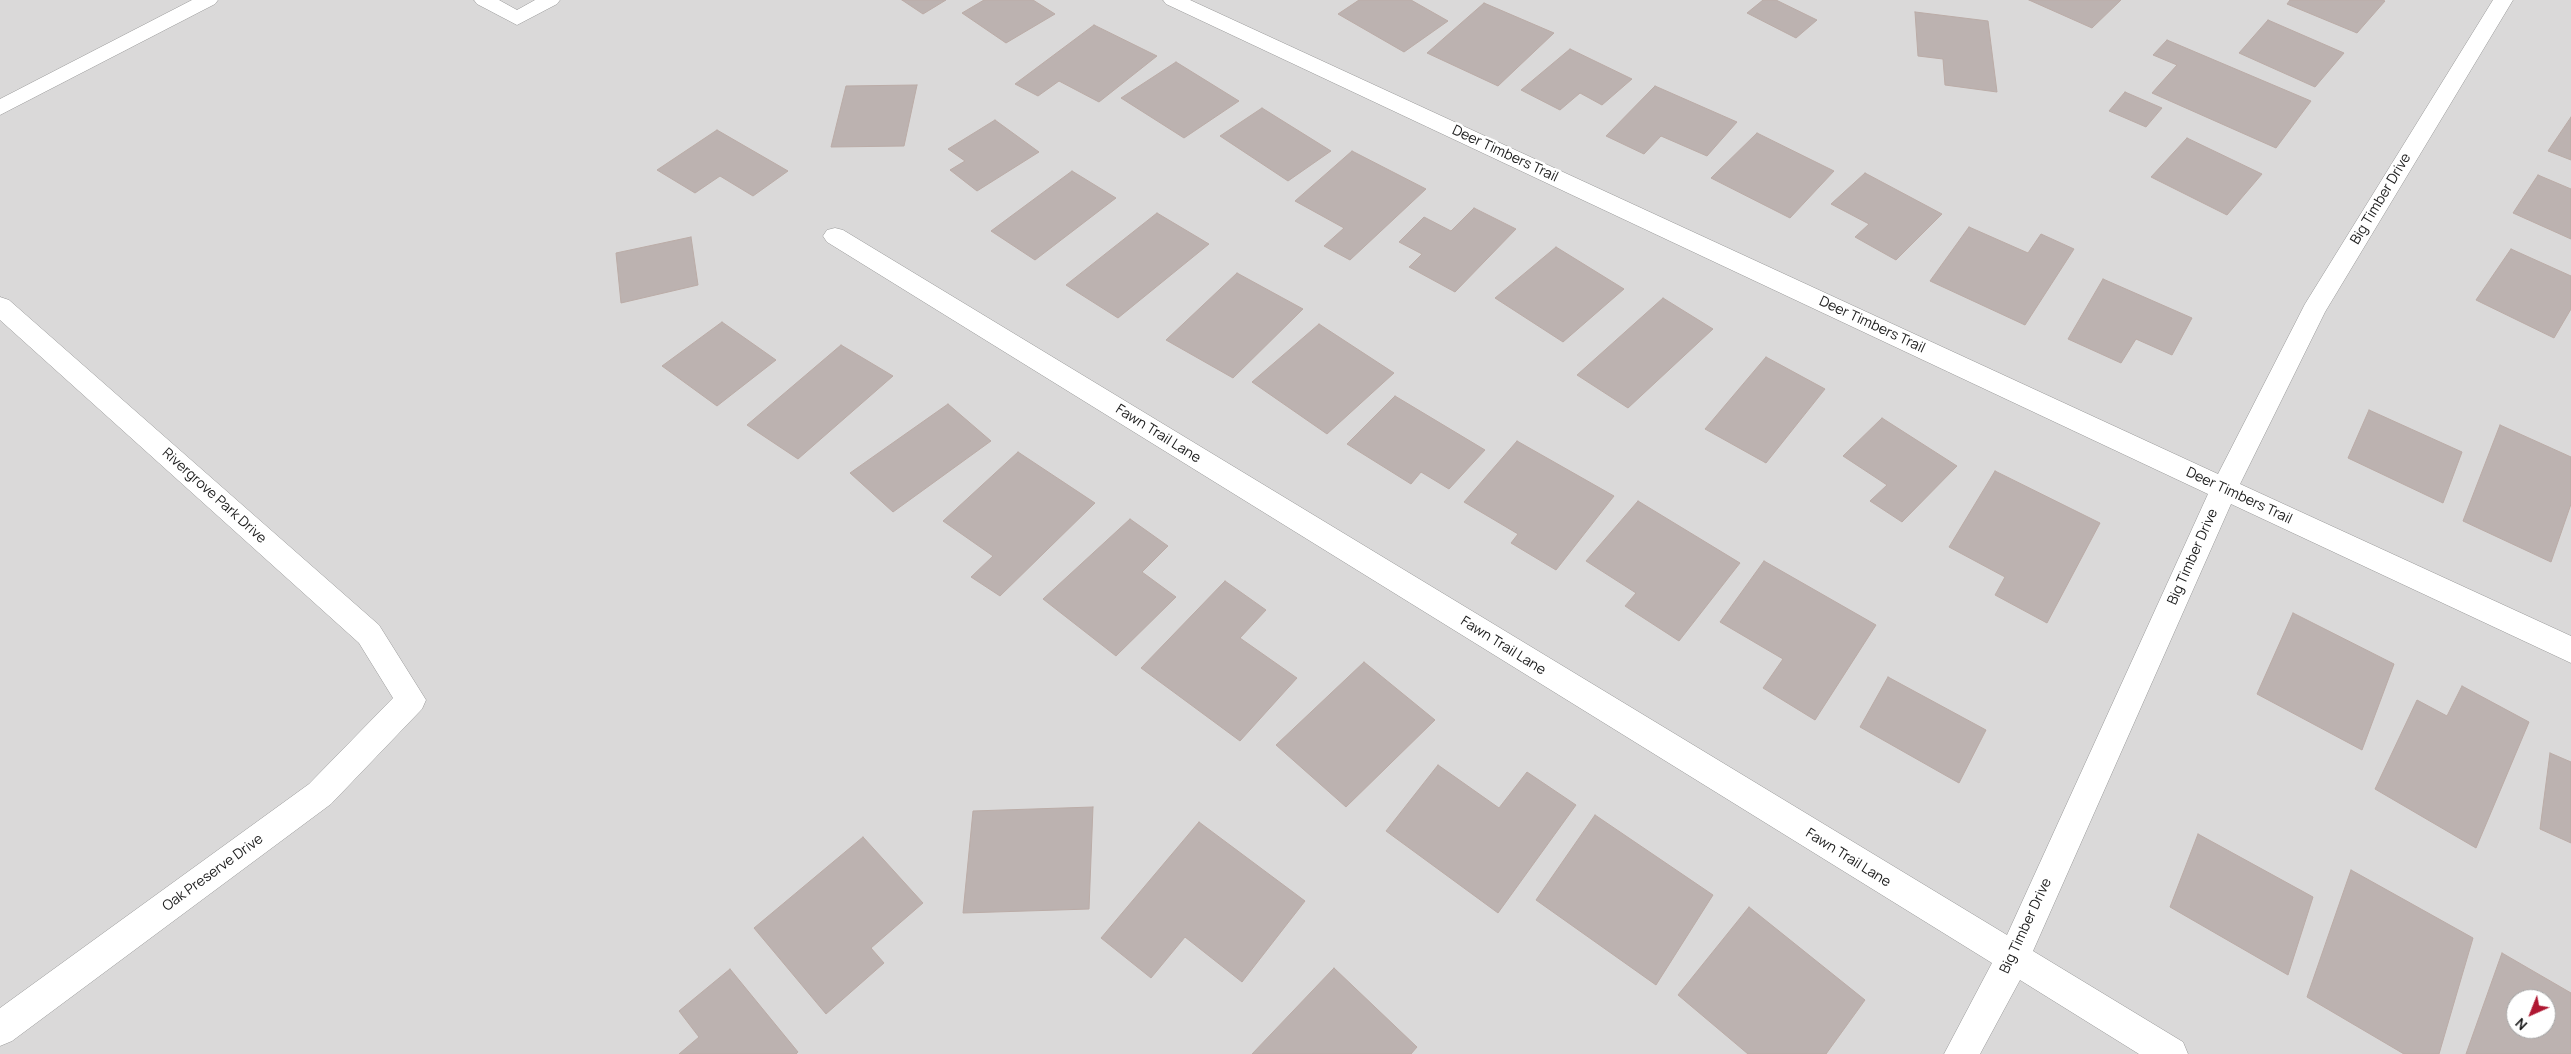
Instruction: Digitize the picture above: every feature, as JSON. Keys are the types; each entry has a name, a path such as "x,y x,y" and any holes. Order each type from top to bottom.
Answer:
{"street":[{"path":"0,108 208,0"},
{"path":"484,0 517,19 550,0"},
{"name":"Deer Timbers Trail","path":"1173,0 2571,650"},
{"name":"Big Timber Drive","path":"1962,1054 2013,958 2224,489 2314,310 2503,0"},
{"name":"Fawn Trail Lane","path":"835,236 2171,1054"},
{"name":"Rivergrove Park Drive","path":"0,306 369,634 411,700"},
{"name":"Oak Preserve Drive","path":"0,1029 320,794 411,700"}],"shaded area":[{"path":"0,0 2571,0 2571,1054 0,1054"}],"building":[{"path":"902,0 946,0 923,14"},
{"path":"984,0 1033,0 1055,14 1006,43 962,13"},
{"path":"1359,0 1411,0 1448,21 1404,52 1338,14"},
{"path":"1763,0 1776,0 1817,20 1796,38 1747,13"},
{"path":"2029,0 2121,0 2092,28"},
{"path":"2290,0 2385,1 2357,33 2287,4"},
{"path":"1484,3 1554,33 1498,86 1427,53"},
{"path":"1915,12 1988,21 1997,92 1945,85 1943,59 1918,56"},
{"path":"2268,20 2344,53 2315,87 2239,53"},
{"path":"1094,25 1157,56 1099,102 1059,81 1038,96 1015,84"},
{"path":"2167,40 2311,101 2276,148 2152,93 2177,65 2153,55"},
{"path":"1570,49 1632,79 1602,105 1580,93 1560,110 1521,90"},
{"path":"1176,62 1239,101 1184,138 1121,98"},
{"path":"917,85 904,146 831,147 846,86"},
{"path":"1655,86 1737,122 1707,156 1661,136 1644,154 1606,136"},
{"path":"2125,92 2162,108 2146,127 2109,111"},
{"path":"1262,108 1331,151 1288,181 1220,136"},
{"path":"2571,117 2571,160 2548,151"},
{"path":"995,120 1039,152 977,191 950,170 965,161 948,149"},
{"path":"717,130 788,171 753,196 720,176 695,193 657,170"},
{"path":"1757,133 1834,171 1790,218 1711,178"},
{"path":"2187,138 2262,174 2227,215 2151,177"},
{"path":"1352,151 1426,189 1350,260 1324,246 1344,228 1295,201"},
{"path":"1072,171 1116,198 1035,260 991,231"},
{"path":"1865,173 1942,214 1896,260 1855,237 1869,224 1831,204"},
{"path":"2538,175 2571,189 2571,239 2513,213"},
{"path":"1474,208 1516,229 1455,292 1409,267 1422,254 1399,242 1424,217 1451,231"},
{"path":"1157,213 1209,244 1118,318 1066,285"},
{"path":"1969,227 2028,253 2041,234 2074,249 2025,325 1930,281"},
{"path":"691,237 698,285 621,303 616,253"},
{"path":"1556,247 1624,289 1563,342 1495,298"},
{"path":"2511,249 2571,276 2571,309 2554,338 2476,300"},
{"path":"1237,273 1303,309 1233,378 1166,340"},
{"path":"2103,279 2192,318 2172,355 2136,339 2121,363 2068,339"},
{"path":"1663,298 1713,329 1628,408 1577,375"},
{"path":"722,322 776,360 717,406 662,366"},
{"path":"1319,324 1394,373 1327,434 1252,382"},
{"path":"841,345 893,376 798,459 747,425"},
{"path":"1766,357 1825,389 1766,463 1705,429"},
{"path":"1395,396 1485,450 1449,489 1421,472 1411,484 1347,444"},
{"path":"948,404 991,441 893,512 850,473"},
{"path":"2369,410 2462,452 2443,503 2348,458"},
{"path":"1882,418 1957,466 1902,522 1870,501 1887,485 1843,456"},
{"path":"2500,425 2571,457 2571,504 2551,562 2463,521"},
{"path":"1517,441 1614,496 1556,570 1511,543 1518,534 1464,502"},
{"path":"1018,452 1095,503 1000,596 971,577 993,556 943,521"},
{"path":"1995,471 2100,523 2047,623 1995,595 2005,577 1949,547"},
{"path":"1638,501 1740,563 1679,641 1625,606 1636,593 1586,561"},
{"path":"1130,519 1168,546 1142,572 1176,597 1116,656 1043,599"},
{"path":"1764,561 1876,625 1815,720 1763,688 1783,659 1720,622"},
{"path":"1225,581 1266,610 1240,638 1297,678 1240,741 1141,668"},
{"path":"2293,613 2394,664 2362,750 2257,694"},
{"path":"1364,662 1435,720 1346,807 1276,745"},
{"path":"1888,677 1986,730 1959,783 1860,727"},
{"path":"2462,686 2529,722 2476,848 2375,789 2417,700 2447,716"},
{"path":"2550,753 2571,762 2571,843 2540,829"},
{"path":"1438,765 1499,808 1527,772 1576,805 1498,913 1386,831"},
{"path":"1093,807 1089,909 963,913 973,811"},
{"path":"1595,815 1713,895 1656,985 1536,900"},
{"path":"1199,822 1305,901 1242,982 1185,937 1151,978 1101,938"},
{"path":"2198,834 2313,897 2288,975 2170,907"},
{"path":"863,837 923,903 871,948 884,963 826,1014 754,928"},
{"path":"2351,870 2473,938 2439,1054 2404,1054 2307,997"},
{"path":"1749,907 1865,1000 1826,1054 1748,1054 1678,995"},
{"path":"2502,953 2571,993 2571,1054 2466,1054"},
{"path":"1334,968 1417,1047 1411,1054 1252,1054"},
{"path":"730,969 798,1052 796,1054 679,1054 699,1037 679,1011"}]}
